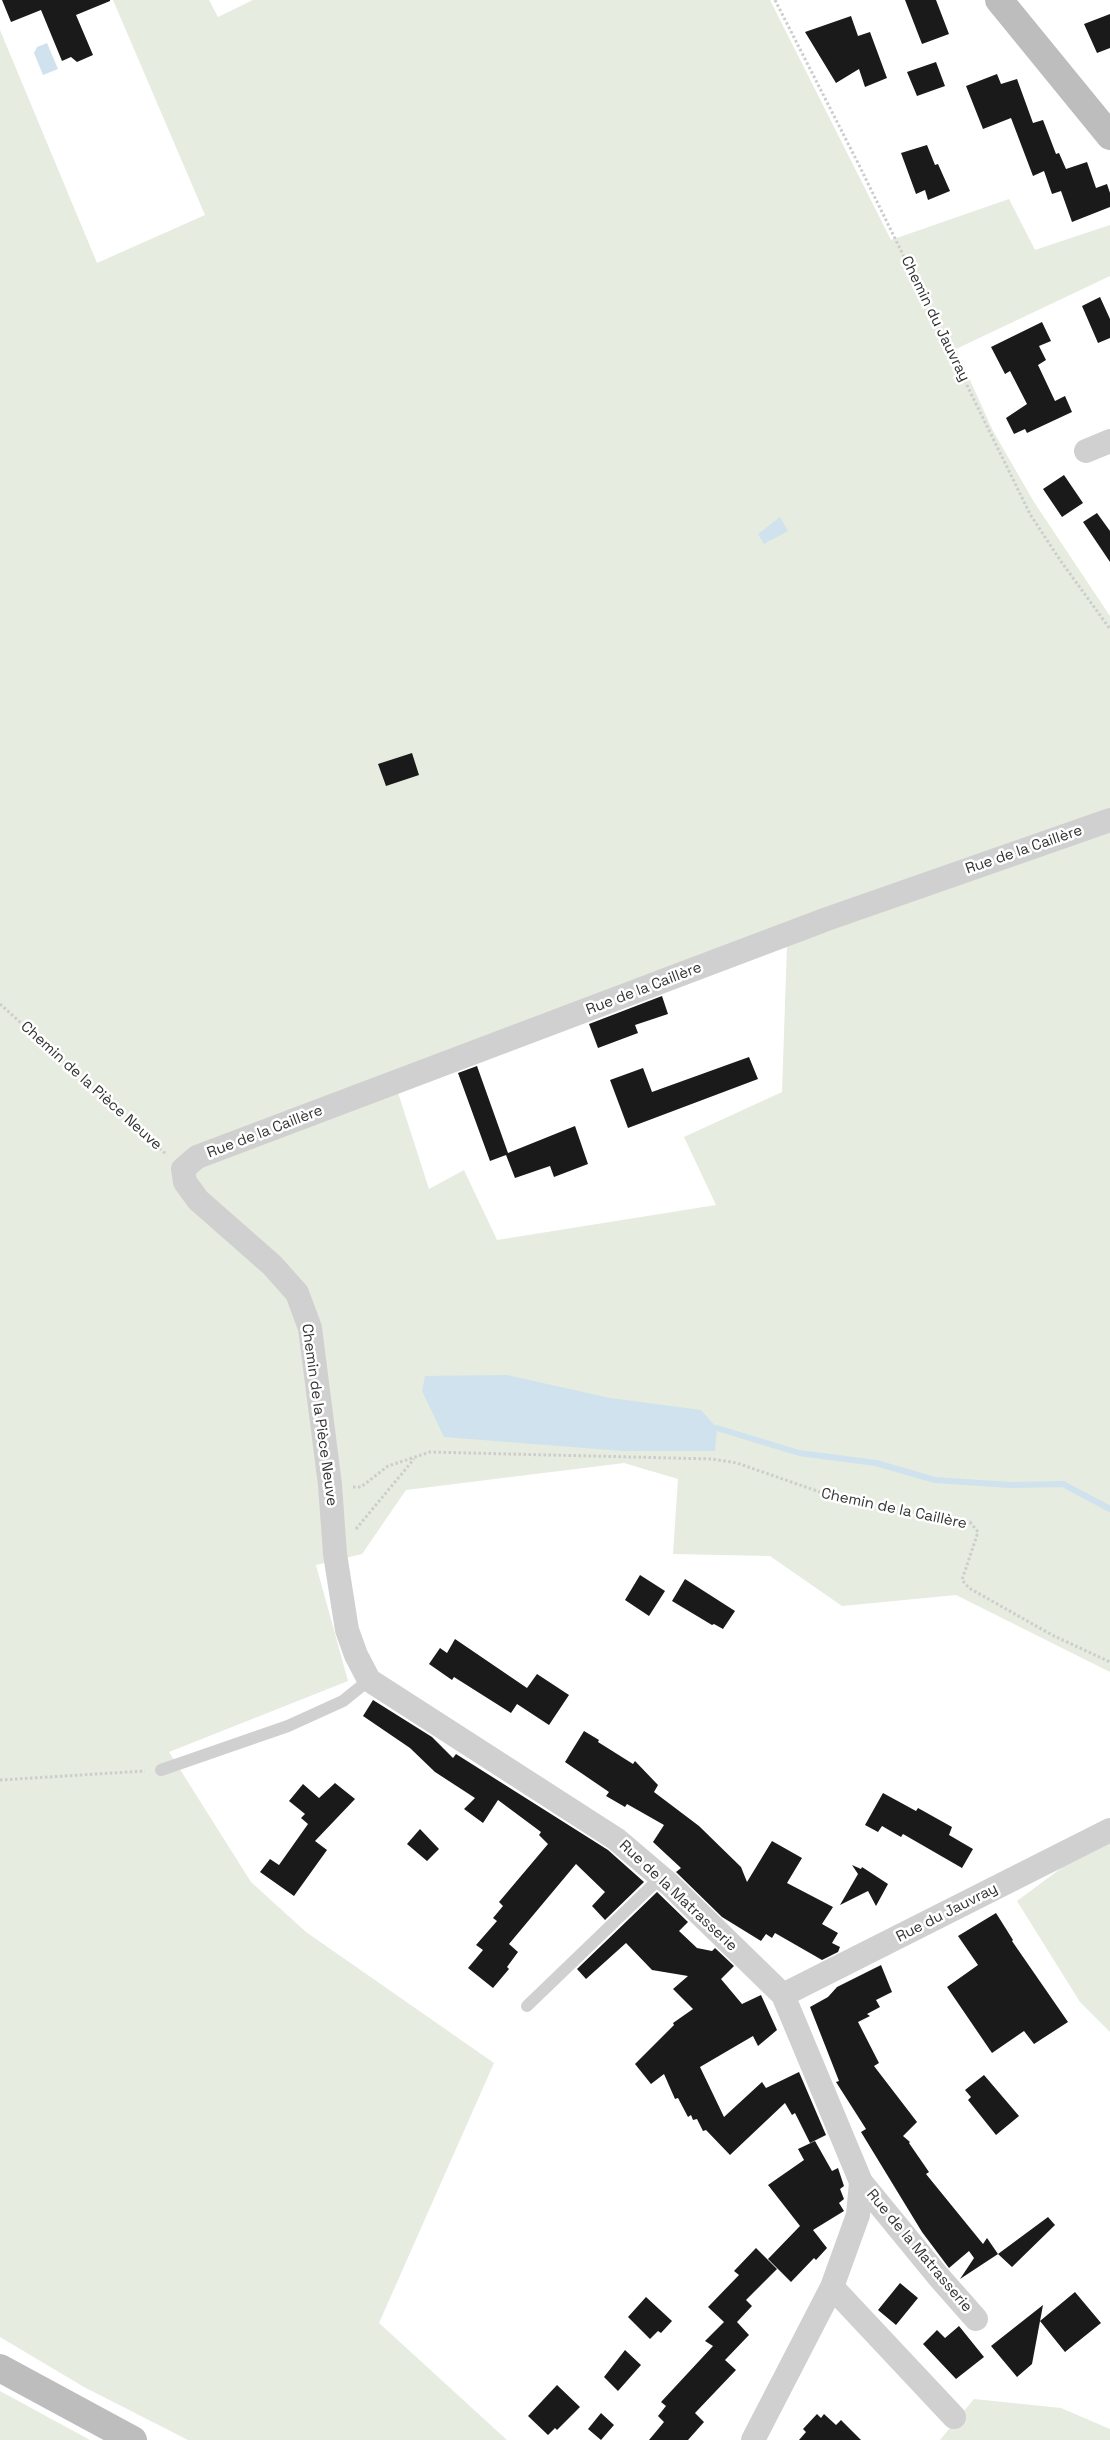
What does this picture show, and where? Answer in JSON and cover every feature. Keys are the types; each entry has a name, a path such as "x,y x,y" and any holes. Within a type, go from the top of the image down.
{"street":[{"path":"999,0 1110,136"},
{"path":"1086,451 1110,441"},
{"name":"Rue de la Caillère","path":"183,1169 197,1158 827,919 1110,820"},
{"name":"Chemin de la Pièce Neuve","path":"183,1169 184,1182 198,1200 272,1265 297,1292 310,1328 330,1485 335,1554 346,1620 356,1655 369,1680"},
{"name":"Rue de la Matrasserie","path":"369,1680 616,1838 661,1877 784,1995 861,2182 976,2319"},
{"name":"Rue du Jauvray","path":"784,1995 1110,1830"},
{"name":"Rue de la Matrasserie","path":"753,2440 832,2287 858,2215 861,2182"},
{"path":"832,2287 954,2417"},
{"path":"0,2368 133,2440"}],"lane":[{"path":"161,1770 295,1722 343,1701 369,1680"},
{"path":"527,2006 661,1877"}],"path":[{"name":"Chemin du Jauvray","path":"775,0 1030,514 1060,560 1110,629"},
{"name":"Chemin de la Pièce Neuve","path":"0,1004 183,1169"},
{"name":"Chemin de la Caillère","path":"361,1487 388,1466 414,1459 430,1452 712,1459 736,1463 840,1499 970,1522 978,1532 962,1580 969,1588 1052,1635 1110,1662"},
{"path":"354,1534 356,1527 414,1459"},
{"path":"0,1780 161,1770"}],"shaded area":[{"path":"113,0 209,0 218,17 253,0 770,0 891,240 1009,199 1035,250 1110,225 1110,276 956,349 993,431 1034,502 1110,616 1110,1672 956,1595 842,1606 770,1556 673,1554 678,1479 624,1463 406,1490 362,1554 316,1565 348,1681 169,1752 251,1882 306,1932 494,2063 379,2323 507,2440 188,2440 84,2387 0,2337 0,30 97,263 205,215","holes":["787,945 782,1092 684,1137 716,1205 497,1240 464,1170 429,1189 392,1074"]},
{"path":"1110,1832 1110,2032 1080,2002 1017,1901"},
{"path":"0,2391 90,2440 0,2440"},
{"path":"974,2399 1061,2408 1110,2429 1110,2440 940,2440"}],"water":[{"path":"47,43 58,69 43,75 34,53 37,47"},
{"path":"780,517 788,531 764,544 758,534"},
{"path":"507,1375 610,1398 701,1410 717,1428 715,1451 623,1451 444,1437 422,1391 425,1376"}],"building":[{"path":"2,0 110,1 76,15 93,55 77,62 71,57 62,61 41,10 11,22"},
{"path":"905,0 936,0 949,34 922,44"},
{"path":"1110,14 1110,48 1097,53 1084,24"},
{"path":"851,16 858,36 870,32 887,78 865,87 859,69 836,83 805,32"},
{"path":"936,62 945,86 917,96 907,72"},
{"path":"997,74 1001,84 1017,79 1033,123 1043,120 1056,154 1059,153 1066,169 1087,162 1096,188 1107,184 1110,193 1110,207 1072,222 1061,191 1052,194 1044,171 1033,176 1011,118 983,129 966,86"},
{"path":"927,145 935,165 938,164 950,191 928,200 925,190 916,194 901,153"},
{"path":"1100,297 1110,319 1110,338 1098,343 1082,306"},
{"path":"1042,322 1051,341 1039,346 1046,360 1038,365 1055,401 1065,396 1072,412 1027,433 1025,429 1014,434 1006,418 1027,404 1010,371 1005,374 991,347"},
{"path":"1064,475 1083,503 1062,517 1043,489"},
{"path":"1097,513 1110,531 1110,562 1083,522"},
{"path":"412,753 419,775 386,786 378,764"},
{"path":"662,996 668,1014 635,1025 638,1033 598,1048 589,1024"},
{"path":"749,1057 758,1079 628,1128 610,1080 643,1068 652,1092"},
{"path":"477,1066 508,1153 575,1126 588,1164 554,1177 550,1166 515,1178 506,1155 490,1161 458,1073"},
{"path":"640,1575 665,1591 649,1616 625,1600"},
{"path":"685,1579 735,1611 723,1629 714,1624 712,1625 672,1601"},
{"path":"455,1639 527,1688 537,1674 569,1695 549,1725 517,1704 511,1713 454,1677 452,1680 429,1664 440,1648 447,1653"},
{"path":"373,1700 432,1737 453,1758 456,1754 608,1850 644,1882 605,1920 592,1906 605,1892 576,1864 509,1944 518,1952 507,1967 509,1969 493,1988 468,1968 483,1950 476,1945 497,1921 493,1918 503,1906 499,1902 548,1844 539,1835 541,1832 498,1800 483,1823 464,1809 475,1798 435,1772 410,1748 363,1716"},
{"path":"584,1731 633,1764 635,1761 658,1785 654,1792 699,1826 741,1867 747,1882 772,1841 802,1858 787,1883 833,1907 822,1924 838,1933 832,1943 840,1947 838,1952 822,1960 775,1933 772,1938 766,1934 761,1941 722,1917 676,1872 681,1868 653,1842 664,1825 627,1804 625,1807 606,1796 609,1792 565,1762"},
{"path":"335,1783 355,1799 315,1841 327,1850 294,1896 260,1872 270,1859 279,1865 308,1824 301,1818 305,1814 289,1801 303,1784 319,1798"},
{"path":"883,1793 916,1811 918,1808 952,1827 949,1835 973,1849 962,1868 903,1834 901,1837 882,1826 878,1832 865,1825"},
{"path":"420,1829 439,1849 427,1861 407,1844"},
{"path":"852,1865 861,1869 862,1867 888,1884 876,1906 868,1891 840,1905 858,1874"},
{"path":"657,1892 688,1922 679,1931 697,1948 712,1951 715,1948 734,1966 721,1979 742,2004 761,1995 777,2030 758,2046 753,2036 700,2067 724,2117 762,2082 766,2088 799,2072 826,2135 810,2143 795,2113 792,2115 785,2103 730,2155 706,2130 703,2131 697,2119 693,2120 691,2115 688,2117 678,2098 675,2099 664,2074 651,2084 635,2064 674,2025 673,2023 693,2009 673,1989 688,1976 652,1970 626,1943 586,1979 577,1969"},
{"path":"996,1913 1012,1941 1068,2022 1034,2044 1024,2031 992,2053 947,1987 978,1965 958,1936"},
{"path":"881,1965 892,1992 876,2000 880,2007 867,2014 870,2016 858,2022 879,2063 874,2066 917,2122 903,2136 910,2142 929,2172 926,2174 983,2244 987,2238 998,2254 960,2279 974,2258 969,2251 949,2268 922,2232 861,2132 866,2129 836,2082 839,2081 810,2007 828,1997 837,1987"},
{"path":"984,2075 1019,2116 996,2135 968,2100 971,2097 965,2090"},
{"path":"815,2141 832,2171 838,2168 844,2186 840,2189 844,2199 839,2203 844,2211 813,2230 827,2248 816,2260 814,2258 791,2282 768,2259 800,2226 768,2185 804,2160 798,2149"},
{"path":"1048,2217 1055,2225 1012,2267 998,2254"},
{"path":"756,2248 777,2269 746,2300 752,2306 737,2322 749,2335 725,2360 736,2370 695,2413 704,2422 688,2440 649,2440 664,2422 658,2416 666,2406 661,2402 713,2346 705,2341 724,2322 708,2307 739,2275 734,2271"},
{"path":"900,2283 918,2298 896,2325 878,2310"},
{"path":"1075,2292 1101,2323 1065,2352 1040,2321"},
{"path":"646,2297 672,2321 661,2333 658,2331 650,2339 628,2317"},
{"path":"1043,2305 1032,2364 1017,2377 991,2346"},
{"path":"959,2326 984,2357 956,2379 923,2344 937,2330 945,2338"},
{"path":"625,2350 641,2365 618,2391 604,2377"},
{"path":"557,2385 580,2407 557,2430 555,2428 548,2435 528,2416"},
{"path":"601,2413 614,2425 601,2440 588,2429"},
{"path":"817,2414 821,2418 824,2414 836,2425 841,2420 861,2440 799,2440 806,2432 803,2429"}],"waterway":[{"path":"717,1428 799,1453 876,1463 935,1480 1010,1485 1063,1484 1110,1509"}]}
